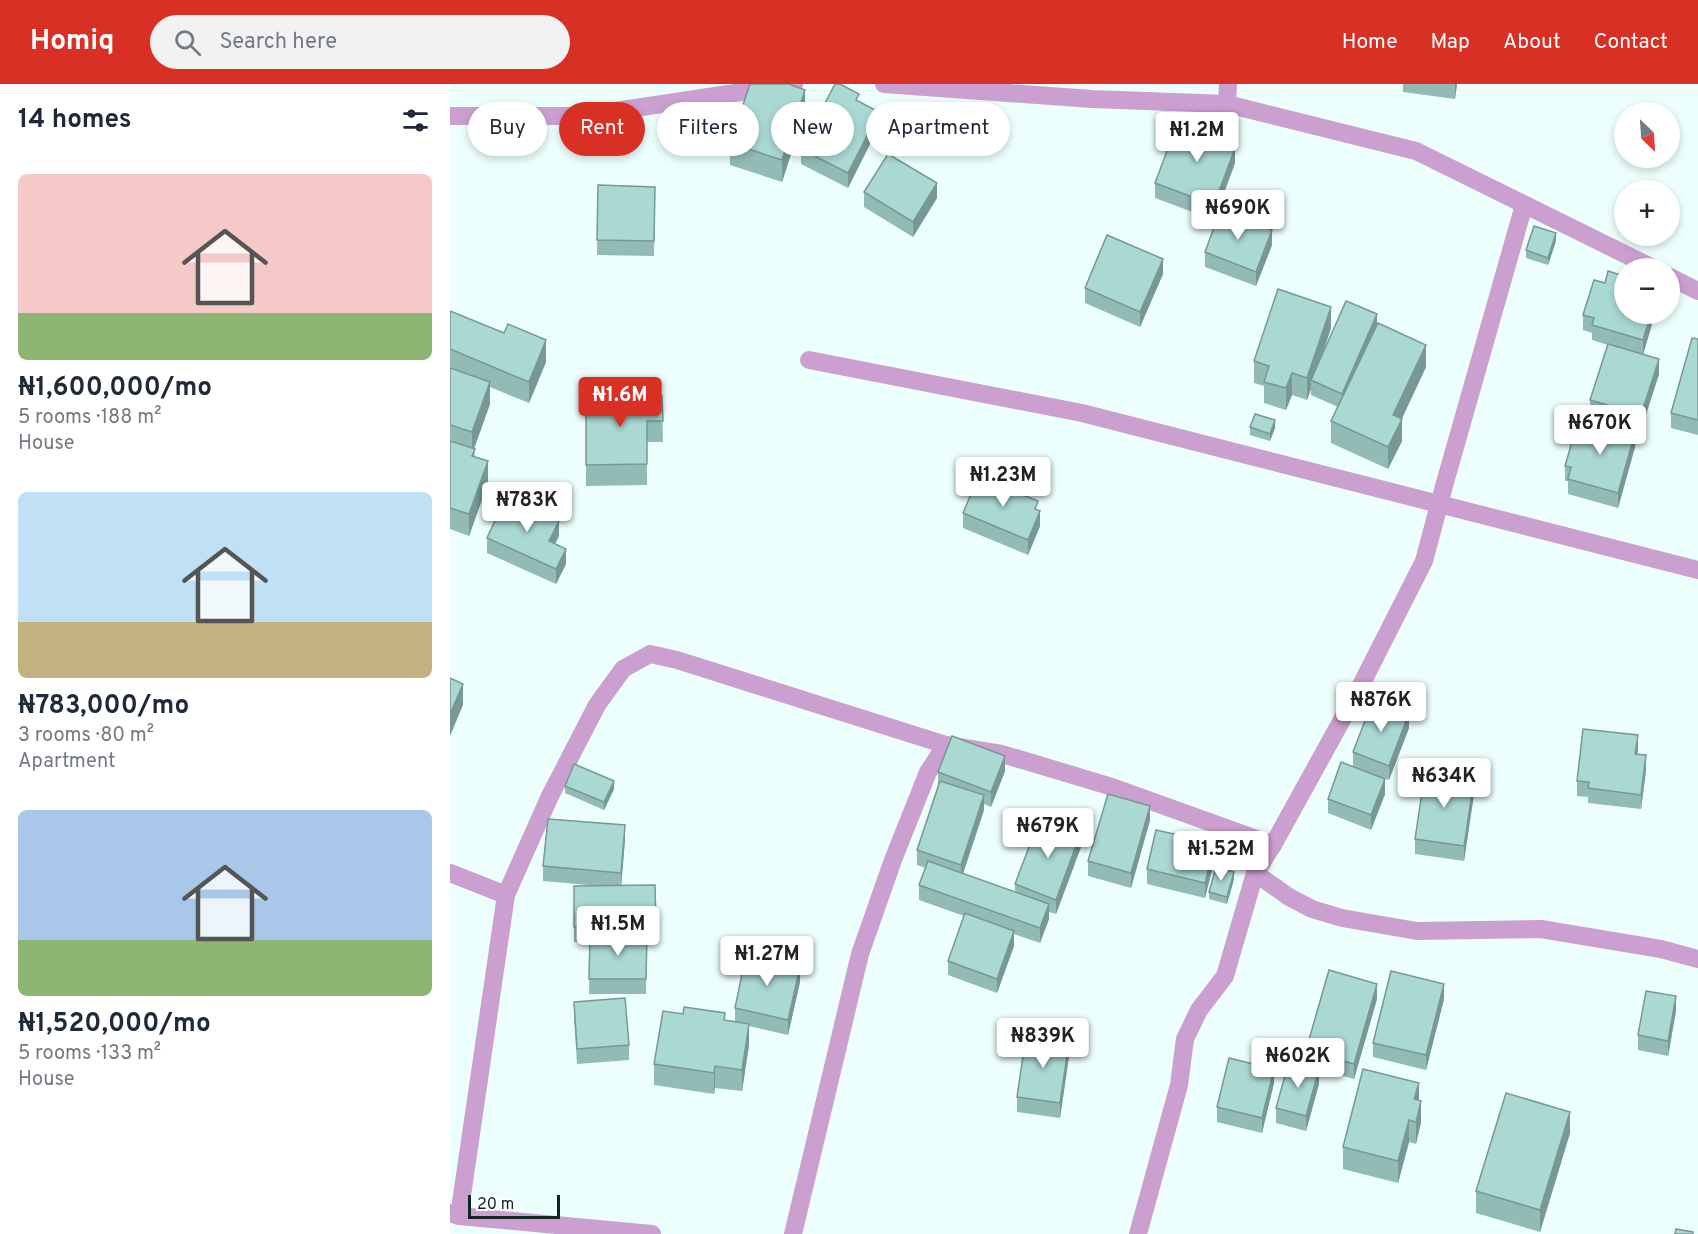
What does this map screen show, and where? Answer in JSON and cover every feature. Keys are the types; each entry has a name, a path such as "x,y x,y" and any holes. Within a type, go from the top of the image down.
{"street":[{"path":"450,117 582,116 794,84"},
{"path":"884,84 1092,99 1227,104 1416,151 1633,258"},
{"path":"1227,104 1228,84"},
{"path":"1138,1234 1179,1085 1185,1039 1199,1010 1225,976 1254,873 1273,845 1359,689 1424,561 1524,205"},
{"path":"1680,282 1698,291"},
{"path":"809,360 1082,413 1698,570"},
{"path":"652,1234 454,1214 506,895 550,796 597,705 622,669 650,654 677,660 946,745 1002,754 1109,786 1273,845"},
{"path":"793,1234 860,954 893,860 928,772 946,745"},
{"path":"450,873 506,895"},
{"path":"1254,873 1289,897 1312,909 1342,918 1417,931 1541,929 1661,949 1698,959"}],"building":[{"path":"750,84 791,84 805,90 801,102 771,102 771,156 783,156 782,160 759,152 759,102 744,102"},
{"path":"835,84 840,84 859,94 856,100 866,105 866,138 848,173 815,156 854,156 854,102 826,102"},
{"path":"1197,123 1230,135 1226,146 1235,148 1214,205 1155,183 1176,127 1193,133"},
{"path":"887,156 891,156 937,183 913,222 864,192"},
{"path":"598,185 655,187 654,241 597,240"},
{"path":"1220,211 1272,230 1256,272 1205,252"},
{"path":"1534,226 1556,233 1548,258 1526,250"},
{"path":"1107,235 1163,259 1140,312 1085,288"},
{"path":"1608,271 1614,273 1614,324 1648,324 1643,340 1592,325 1594,318 1583,315 1594,280 1605,283"},
{"path":"1278,289 1331,307 1307,378 1292,373 1286,388 1264,382 1269,366 1254,361"},
{"path":"1346,301 1377,314 1342,394 1311,380"},
{"path":"450,311 504,333 508,324 546,340 529,382 450,349"},
{"path":"1378,323 1426,345 1393,415 1402,419 1388,447 1331,421"},
{"path":"1692,338 1698,339 1698,420 1671,413"},
{"path":"1608,344 1659,359 1641,415 1590,400"},
{"path":"450,368 490,382 472,432 450,425"},
{"path":"586,396 662,396 663,421 647,421 647,464 586,465"},
{"path":"1255,414 1275,420 1270,434 1250,427"},
{"path":"1584,419 1635,433 1618,493 1568,479 1571,467 1565,466 1575,431 1581,432"},
{"path":"450,441 475,449 472,456 488,461 469,514 450,508"},
{"path":"978,477 1038,501 1035,509 1040,511 1028,540 963,513"},
{"path":"506,497 559,521 549,541 566,549 556,569 487,538"},
{"path":"450,678 463,684 450,714"},
{"path":"1373,700 1409,713 1389,766 1353,752"},
{"path":"1583,729 1638,735 1635,754 1646,755 1641,795 1588,788 1589,782 1577,781"},
{"path":"952,736 1005,756 991,792 938,772"},
{"path":"1341,762 1385,779 1371,815 1328,799"},
{"path":"574,764 614,781 604,802 565,786"},
{"path":"1425,772 1474,779 1464,846 1415,839"},
{"path":"940,781 984,795 961,865 917,850"},
{"path":"1108,794 1150,806 1131,873 1088,861"},
{"path":"1040,818 1081,832 1056,900 1015,884"},
{"path":"548,819 625,825 621,873 543,866"},
{"path":"1156,830 1215,843 1205,883 1147,869"},
{"path":"928,861 1049,904 1040,928 919,885"},
{"path":"1216,867 1234,872 1227,897 1209,892"},
{"path":"655,885 656,926 574,927 574,886"},
{"path":"965,913 1014,931 997,979 948,961"},
{"path":"590,936 647,936 646,979 589,979"},
{"path":"746,955 800,967 788,1020 735,1008"},
{"path":"1329,970 1377,984 1354,1064 1306,1050"},
{"path":"1391,971 1444,984 1426,1055 1373,1043"},
{"path":"1646,991 1676,996 1668,1041 1638,1035"},
{"path":"625,998 629,1045 577,1049 574,1002"},
{"path":"684,1007 725,1013 724,1020 749,1024 742,1070 715,1066 714,1073 654,1064 663,1011 683,1014"},
{"path":"1026,1035 1069,1042 1060,1103 1017,1097"},
{"path":"1229,1058 1274,1069 1262,1118 1217,1107"},
{"path":"1289,1061 1319,1069 1306,1116 1276,1108"},
{"path":"1363,1069 1419,1083 1414,1099 1421,1101 1416,1122 1409,1120 1398,1161 1343,1147"},
{"path":"1506,1093 1570,1112 1540,1210 1476,1191"},
{"path":"1676,1229 1693,1232 1693,1234 1675,1234"}]}
